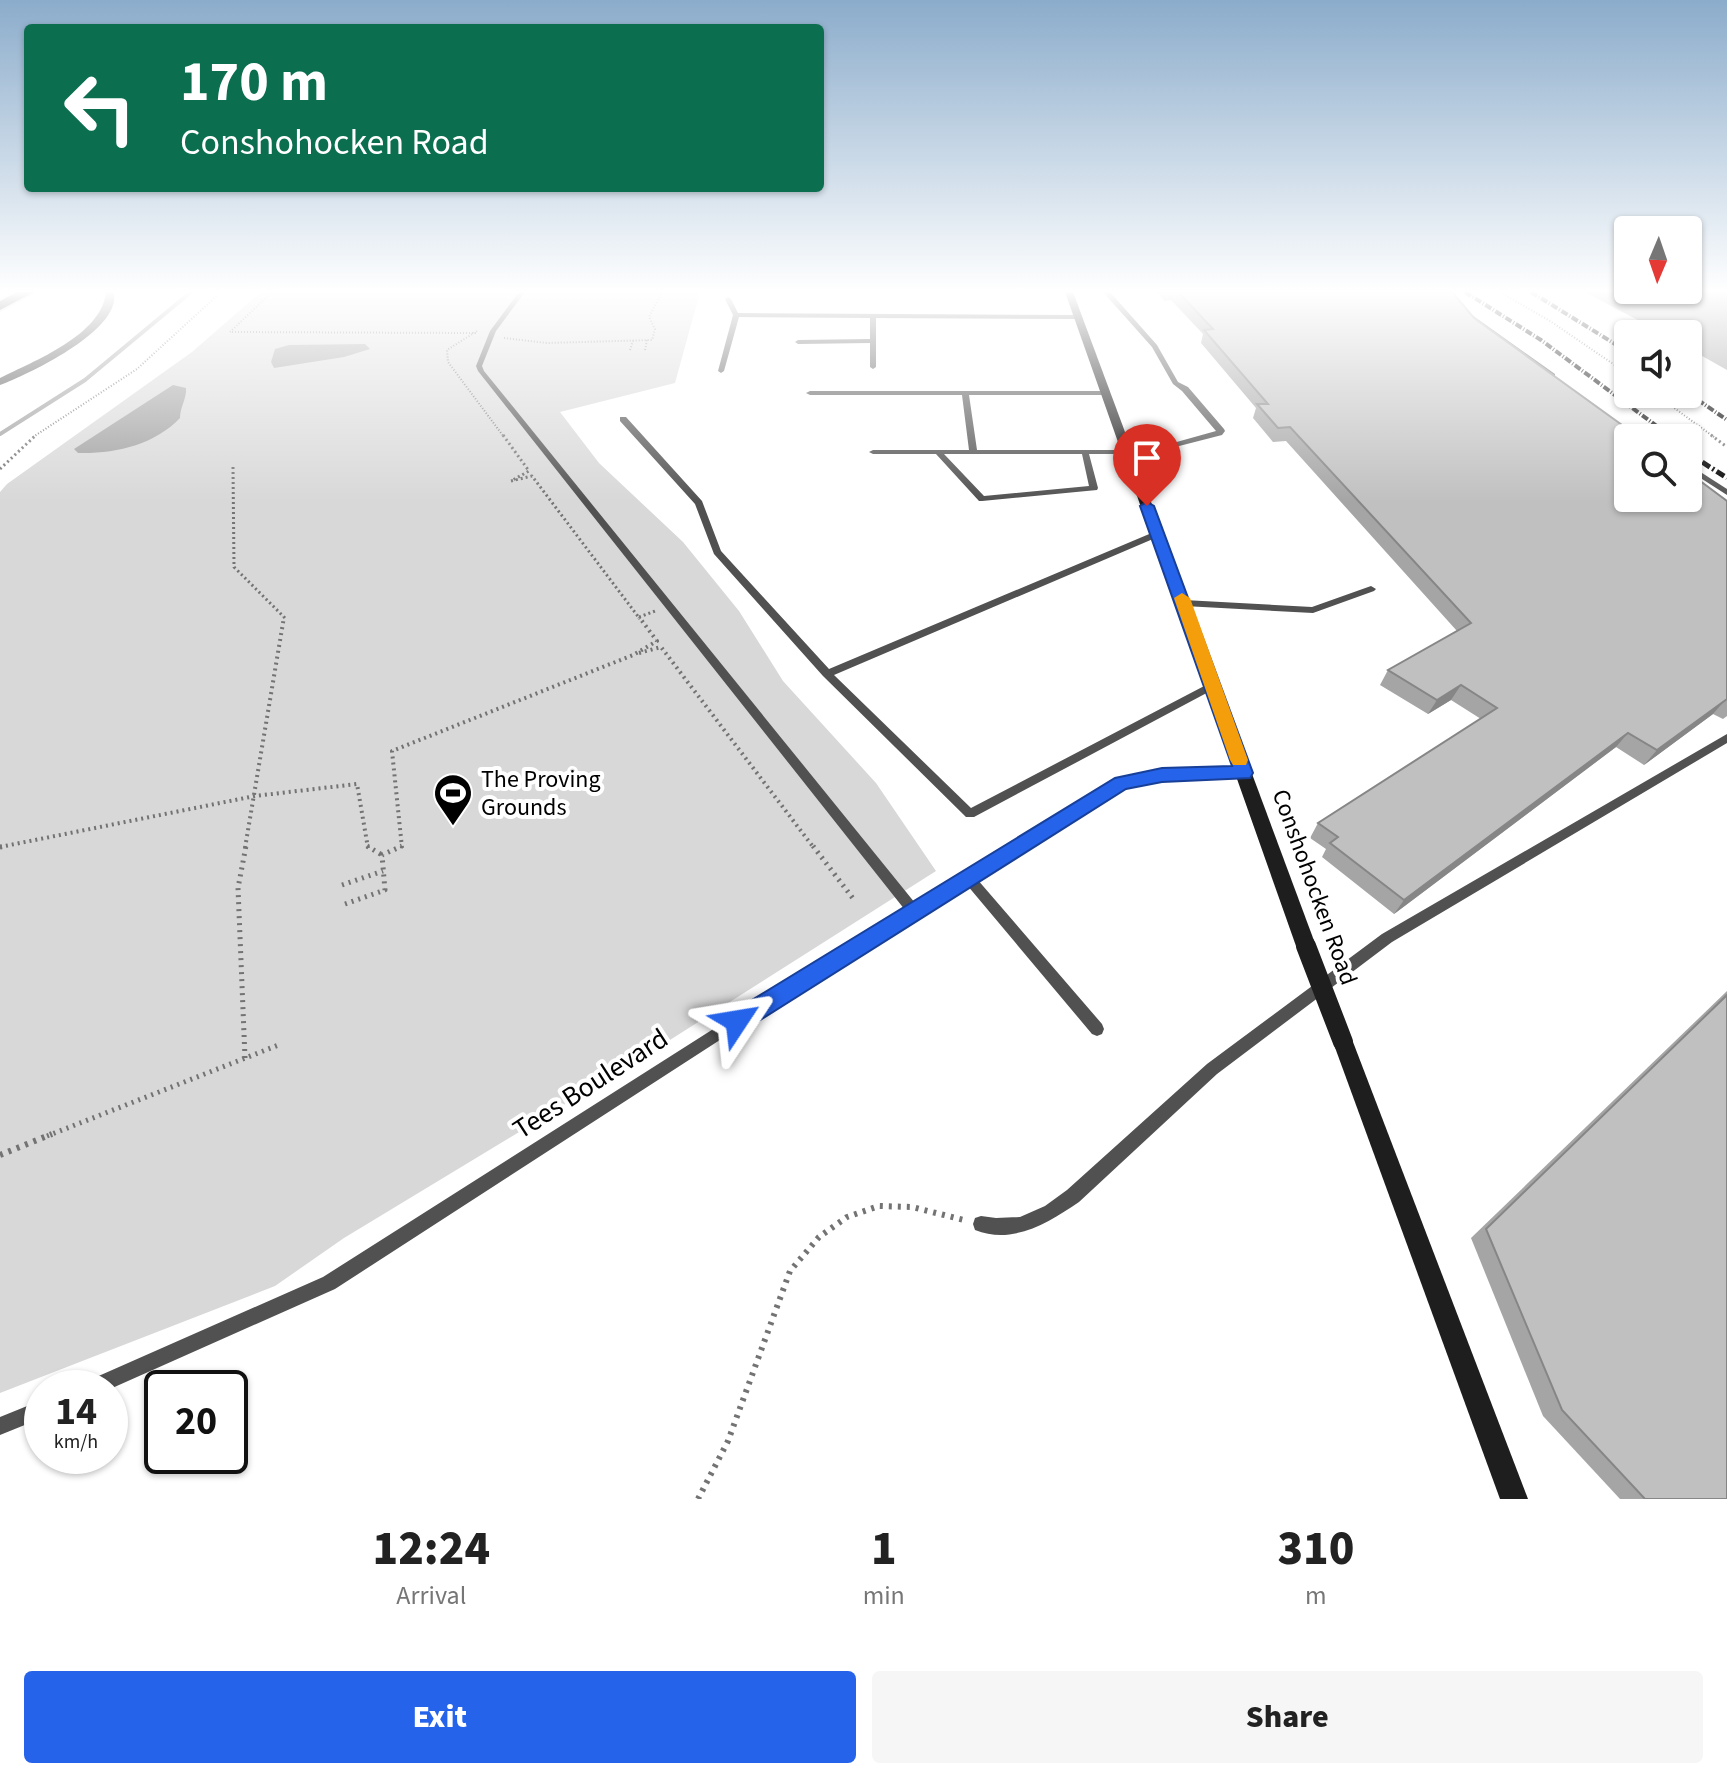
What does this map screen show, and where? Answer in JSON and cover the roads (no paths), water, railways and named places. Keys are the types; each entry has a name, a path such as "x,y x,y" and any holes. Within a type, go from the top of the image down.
{"main road":[{"name":"Conshohocken Road","path":"1095,362 1306,946 1514,1499"}],"street":[{"path":"0,382 36,362"}],"lane":[{"path":"481,362 481,371 913,910"},
{"path":"721,371 723,362"},
{"path":"873,362 873,367"},
{"path":"873,452 1127,452 1155,450 1196,437 1217,435 1221,431 1185,389 1175,383 1172,370 1165,362"},
{"path":"1534,362 1557,379"},
{"path":"810,393 1106,393"},
{"path":"965,393 973,452"},
{"path":"623,419 699,503 717,552 827,674 970,814 1212,686"},
{"path":"938,452 982,499 1094,488 1085,452"},
{"path":"1702,476 1727,493"},
{"path":"827,674 1157,534"},
{"path":"1184,603 1313,610 1371,589"},
{"path":"981,1224 1004,1228 1026,1226 1049,1213 1073,1196 1212,1069 1387,938 1727,738"},
{"name":"Tees Boulevard","path":"128,1372 329,1283 913,910 1121,783 1162,775 1244,773"},
{"path":"967,876 1097,1029"},
{"path":"0,1426 24,1416"}],"waterway":[{"path":"0,434 85,380 107,362"}],"railway":[{"path":"1571,362 1654,424"},
{"path":"1702,403 1727,420"},
{"path":"1702,462 1727,478"}],"place":[{"name":"The Proving Grounds","path":"453,827"}]}
